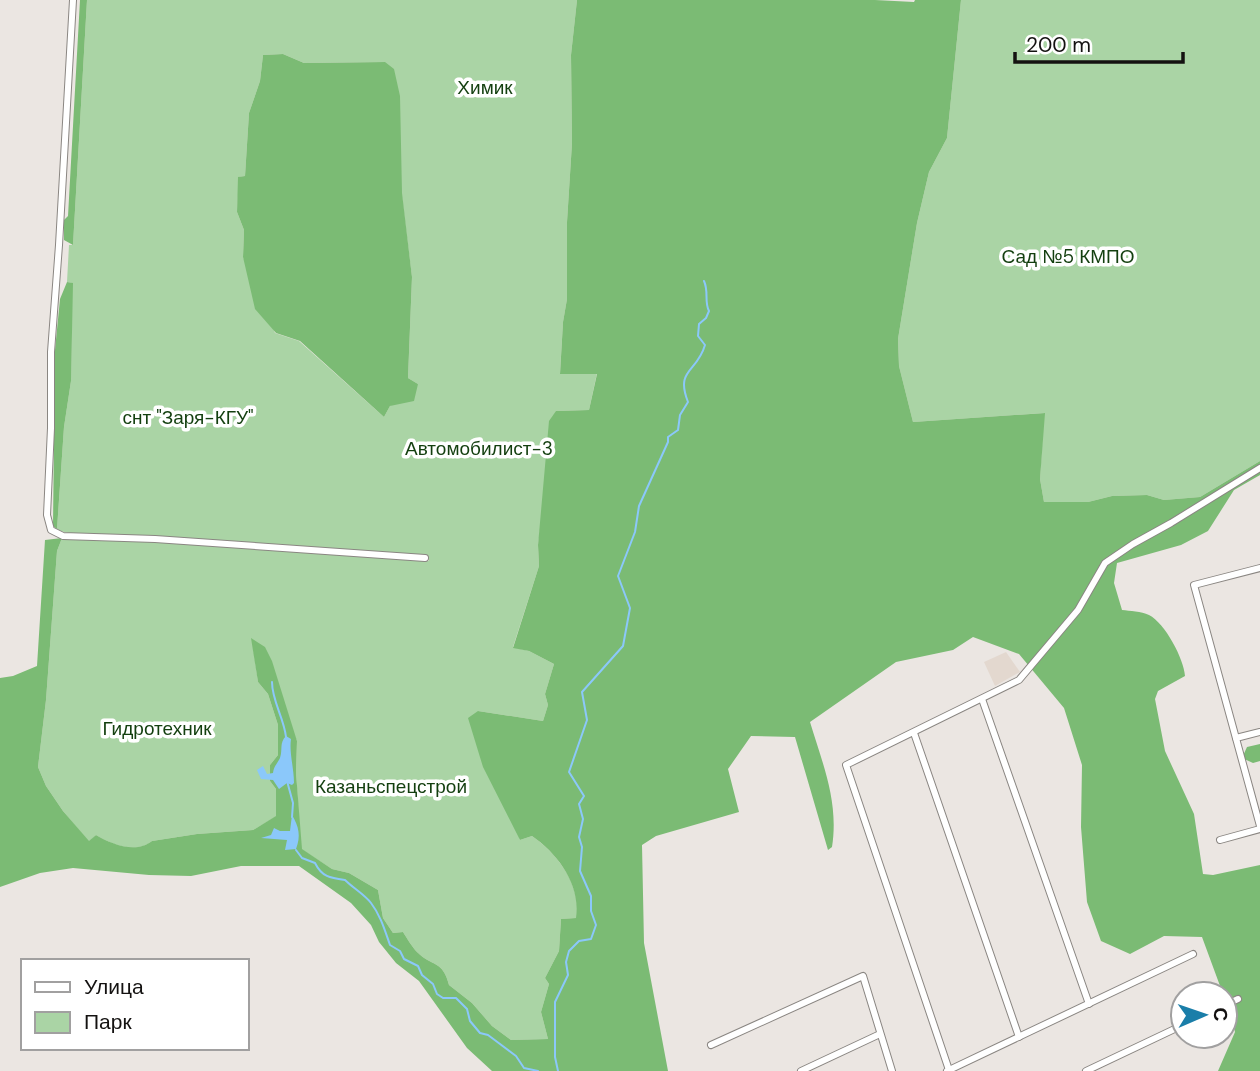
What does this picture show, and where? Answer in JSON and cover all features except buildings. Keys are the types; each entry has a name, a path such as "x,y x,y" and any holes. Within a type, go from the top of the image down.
{"street":[{"path":"73,0 51,352 47,514 51,530 63,536 155,539 425,558"},
{"path":"1193,954 948,1070 846,765 1019,680 1078,610 1105,563 1260,468"},
{"path":"1220,840 1260,827 1194,585 1260,568"},
{"path":"982,698 1089,1003"},
{"path":"1236,738 1260,732"},
{"path":"915,733 1019,1037"},
{"path":"711,1045 863,976 892,1071"},
{"path":"1086,1071 1169,1032"},
{"path":"801,1071 880,1034"}],"shaded area":[{"path":"1006,652 1020,672 995,686 984,662"}],"green space":[{"path":"80,0 87,0 73,245 64,240 64,220 68,216"},
{"path":"87,0 577,0 571,55 572,143 567,222 567,299 560,373 597,373 589,410 556,411 538,545 539,566 513,647 529,651 554,664 545,694 548,705 543,721 478,711 520,840 532,836 542,843 566,871 575,894 577,918 561,919 559,951 545,978 549,984 541,1012 548,1039 511,1040 492,1026 472,1003 449,985 444,971 417,952 403,932 393,933 383,918 378,890 349,873 332,869 301,849 296,773 297,741 252,639 258,682 268,694 278,725 278,755 270,765 270,781 276,789 277,816 253,830 197,834 152,841 139,847 124,847 96,835 89,842 46,786 38,767 57,551 62,538 429,561 427,556 192,539 90,536 57,529 64,427 71,381 72,283 67,282 69,245 73,245","holes":["283,54 304,63 385,62 412,277 408,378 418,384 390,406 384,417 299,341 275,333 243,257 244,230 237,212 239,177 245,176 249,113 260,81 263,55"]},
{"path":"577,0 961,0 947,138 929,172 917,223 898,339 899,366 913,422 1045,413 1040,479 1044,502 1088,502 1112,496 1147,495 1164,500 1200,497 1260,461 1260,475 1234,490 1208,531 1181,545 1117,563 1114,583 1122,610 1143,613 1155,619 1173,642 1184,669 1185,676 1158,691 1155,699 1165,751 1194,814 1203,874 1213,875 1260,865 1260,1071 1218,1071 1227,1050 1239,1050 1239,980 1218,980 1202,937 1164,936 1130,954 1101,941 1087,902 1081,827 1082,765 1064,708 1019,654 973,637 953,650 896,662 810,722 832,799 834,830 832,847 828,850 795,737 751,736 728,769 739,812 656,836 642,845 644,943 668,1071 492,1071 467,1048 419,981 396,963 379,942 371,925 351,903 299,866 241,866 191,876 73,868 40,873 0,887 0,678 13,676 37,666 45,540 62,538 57,551 38,767 46,786 63,811 89,841 96,835 116,844 139,847 152,841 197,834 253,830 276,816 276,789 270,781 270,765 278,755 278,725 268,694 258,682 251,638 265,647 272,661 297,741 296,773 302,849 332,869 349,873 378,890 383,918 393,933 403,932 417,952 444,971 449,985 472,1003 492,1026 511,1040 548,1039 541,1012 549,984 545,978 559,951 561,919 576,918 575,894 566,871 542,843 532,836 520,840 483,767 468,718 478,711 543,721 548,705 545,694 554,664 529,651 513,648 539,566 538,545 549,421 556,411 589,410 597,374 560,374 567,299 567,222 572,143 571,55"},
{"name":"Сад №5 КМПО","path":"961,0 1260,0 1260,461 1200,497 1164,500 1147,495 1112,496 1088,502 1044,502 1040,479 1044,413 913,422 899,366 898,339 917,223 929,172 947,138"},
{"path":"283,54 304,63 385,62 394,69 400,96 402,193 412,277 408,378 418,384 414,401 390,406 384,417 300,341 276,333 255,309 243,257 244,230 237,212 238,177 245,176 249,113 260,81 263,55"},
{"path":"67,282 73,283 71,381 64,427 57,529 53,526 55,350 60,299"},
{"path":"1260,744 1260,761 1253,763 1242,758 1247,747"}],"water":[{"path":"286,736 291,739 294,783 287,783 279,789 273,780 261,779 257,770 263,766 267,774 273,773"},
{"path":"292,815 298,832 296,849 285,850 287,840 261,838 271,835 274,828 290,831"}],"waterway":[{"path":"558,1071 555,1057 555,1002 568,975 566,962 569,951 579,941 591,939 596,925 591,911 591,896 580,871 582,847 579,837 583,819 579,804 584,796 569,772 587,720 582,692 623,646 630,608 618,576 635,532 639,506 668,437 678,430 680,415 688,402 684,383 686,377 705,345 698,336 699,324 709,311 704,281"},
{"path":"272,682 286,737"},
{"path":"287,781 293,803 292,817"},
{"path":"296,850 302,858 315,863 324,874 345,880 365,897 377,913 390,945 400,951 404,959 418,966 422,975 433,984 437,994 443,998 456,998 467,1009 470,1021 480,1033 488,1035 516,1056 524,1068 538,1071"}],"park label":[{"name":"Химик","path":"485,87"},
{"name":"снт \"Заря-КГУ\"","path":"188,417"},
{"name":"Автомобилист-3","path":"479,448"},
{"name":"Гидротехник","path":"157,728"},
{"name":"Казаньспецстрой","path":"391,786"}]}
